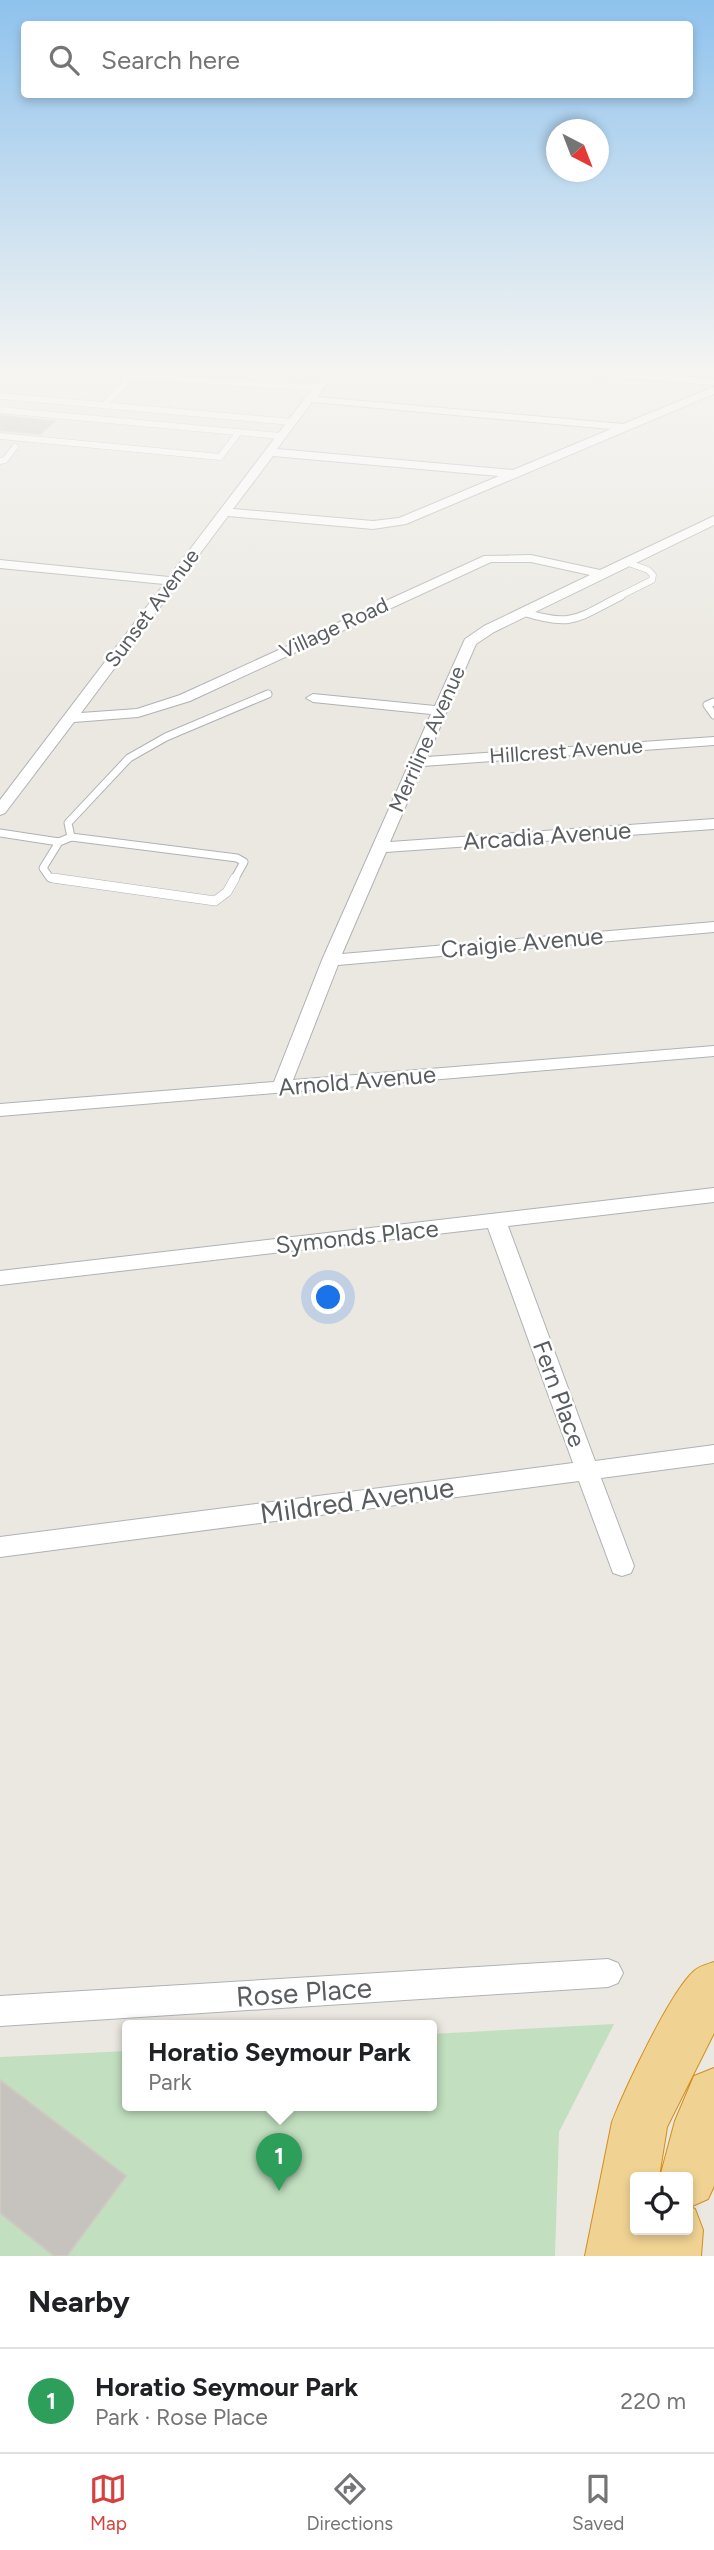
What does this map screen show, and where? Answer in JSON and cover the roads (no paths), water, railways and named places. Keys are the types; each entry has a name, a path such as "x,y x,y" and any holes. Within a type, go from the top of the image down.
{"highway":[{"path":"615,2256 640,2122 694,2015 714,1988"},
{"path":"690,2172 703,2121 714,2096"},
{"path":"671,2256 673,2235"}],"street":[{"name":"Sunset Avenue","path":"0,810 249,477"},
{"path":"223,512 390,524 422,514 509,477"},
{"name":"Merriline Avenue","path":"281,1087 331,960 470,642 523,612 714,520"},
{"name":"Village Road","path":"69,718 138,713 185,698 488,559 533,559 600,574"},
{"path":"0,564 171,581"},
{"path":"313,698 439,711"},
{"name":"Hillcrest Avenue","path":"417,762 714,741"},
{"path":"0,782 20,785"},
{"name":"Arcadia Avenue","path":"379,848 714,824"},
{"name":"Craigie Avenue","path":"331,960 714,927"},
{"name":"Arnold Avenue","path":"0,1110 714,1051"},
{"name":"Symonds Place","path":"0,1278 714,1195"},
{"name":"Fern Place","path":"496,1222 622,1566"},
{"name":"Mildred Avenue","path":"0,1547 714,1454"},
{"name":"Rose Place","path":"0,2011 608,1973"}],"lane":[{"path":"523,612 549,620 571,621 652,580 653,575 648,570 626,562"},
{"path":"71,837 68,823 129,758 166,737 268,694"},
{"path":"714,702 707,705 714,715"},
{"path":"0,833 59,842 71,837 237,858 244,862 227,892 215,901 50,878 43,868 59,842"}],"place":[{"name":"Horatio Seymour Park","path":"279,2191"}]}
